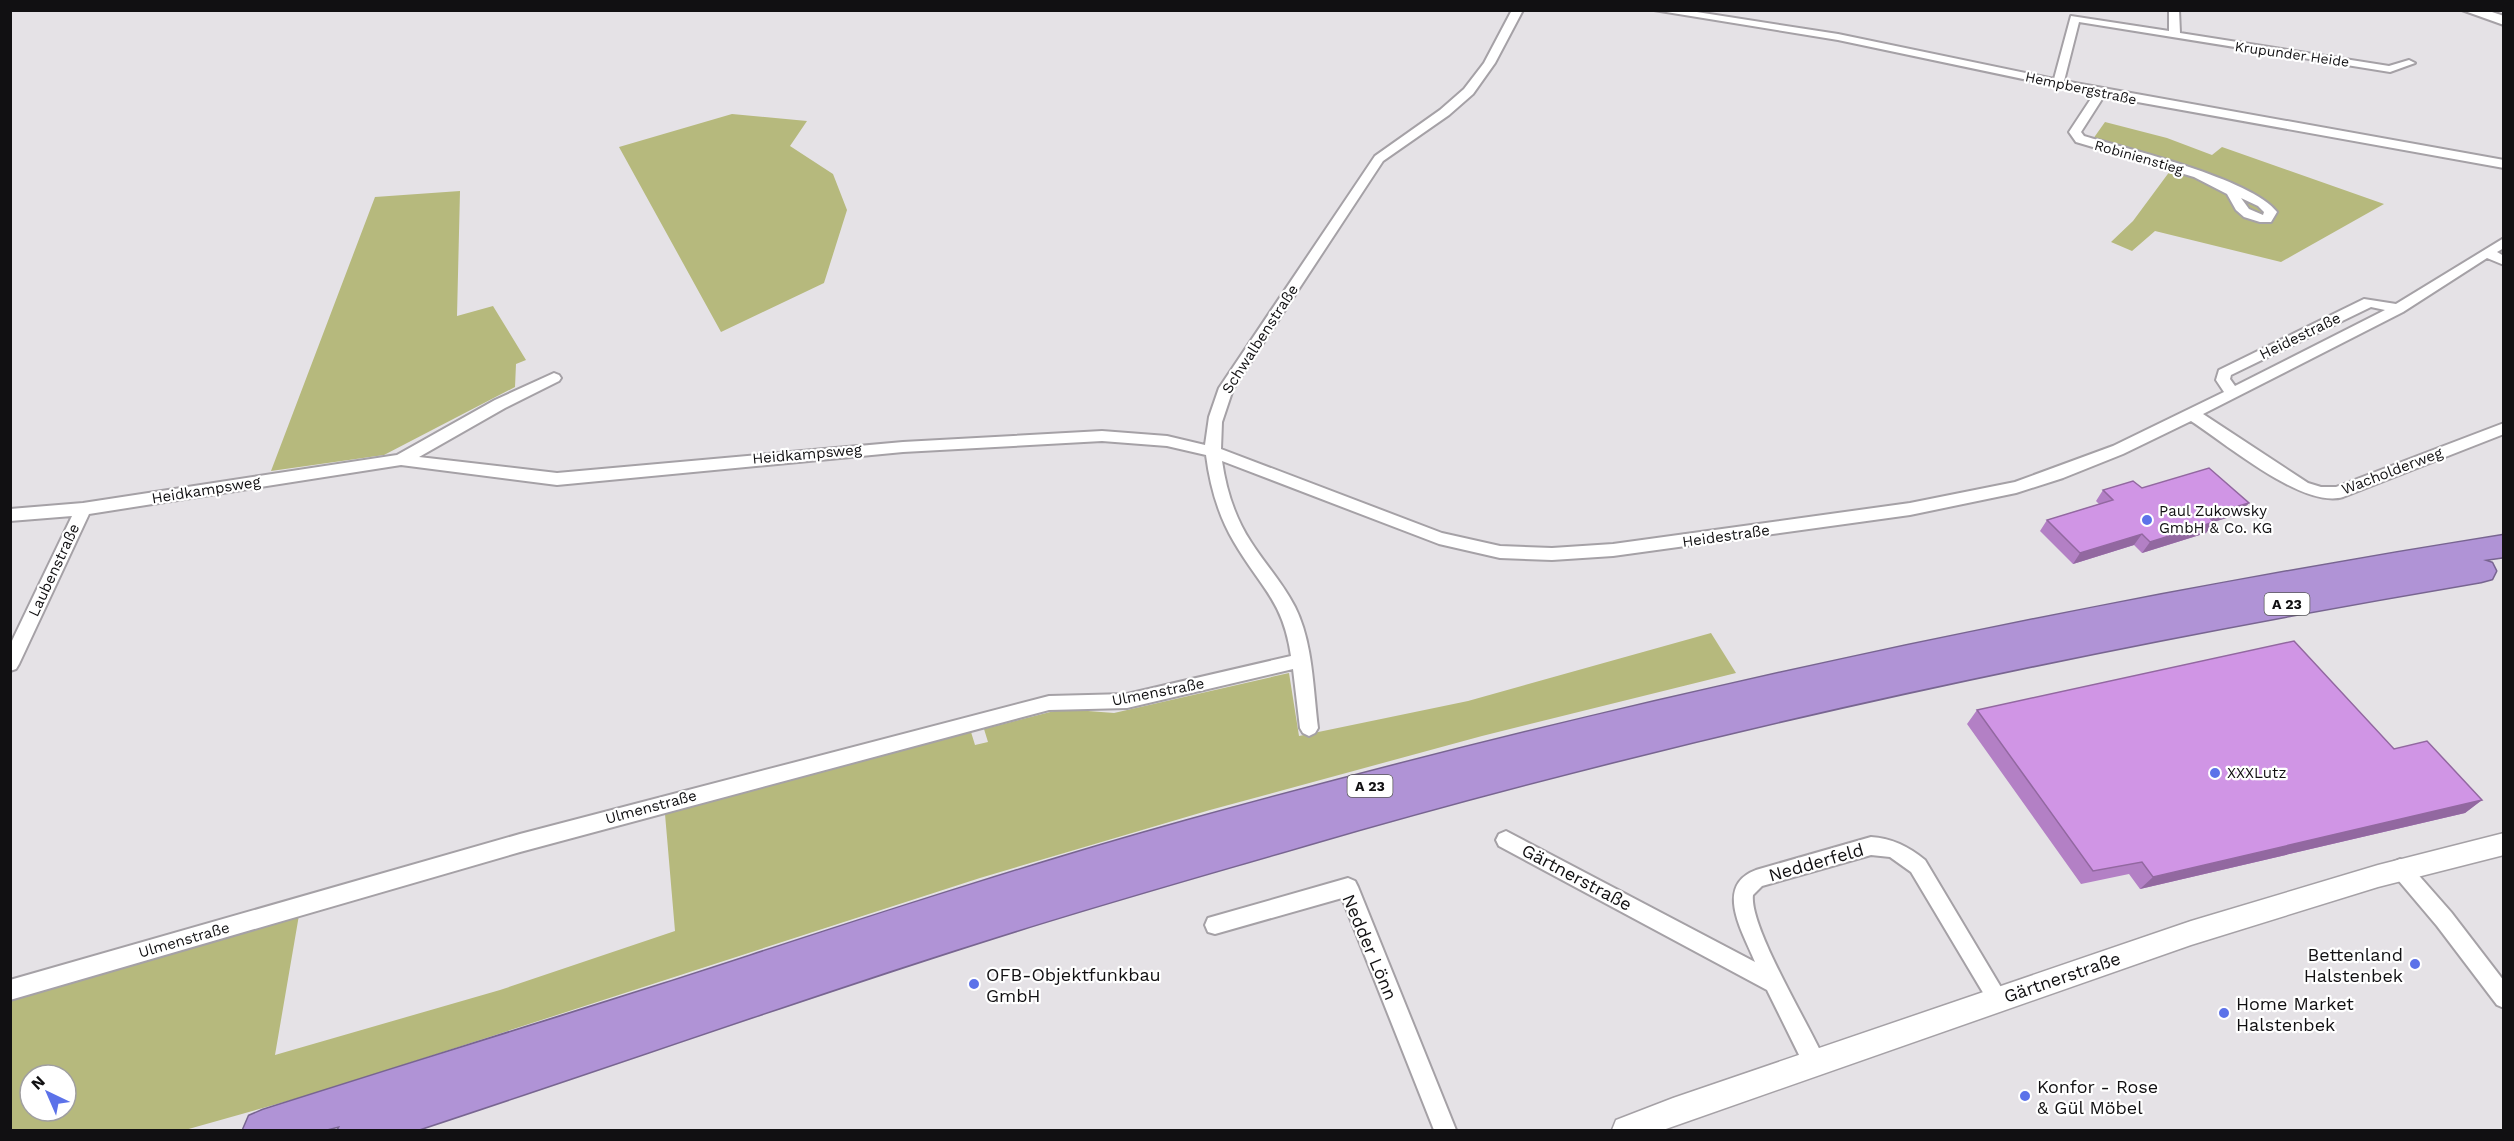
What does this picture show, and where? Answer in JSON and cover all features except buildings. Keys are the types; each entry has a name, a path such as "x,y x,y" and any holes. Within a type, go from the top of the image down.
{"highway":[{"name":"A 23","path":"263,1131 1017,886 1272,812 1484,756 1699,703 2060,624 2237,591 2504,546"},
{"name":"A 23","path":"358,1131 1028,910 1312,828 1517,773 1821,699 2072,645 2265,607 2504,567"}],"main road":[{"path":"2469,10 2504,21"}],"street":[{"name":"Schwalbenstraße","path":"1309,728 1294,628 1287,609 1241,540 1226,510 1214,452 1213,429 1226,388 1379,159 1398,142 1436,121 1480,79 1518,10"},
{"name":"Hempbergstraße","path":"1659,10 1838,37 2101,93 2504,164"},
{"path":"2174,10 2175,35"},
{"name":"Krupunder Heide","path":"2058,84 2074,18 2390,69 2409,63"},
{"name":"Robinienstieg","path":"2101,93 2075,132 2080,139 2198,174 2217,182"},
{"name":"Heidestraße","path":"1214,452 1439,538 1500,552 1552,554 1724,537 1911,509 1996,492 2067,470 2192,414 2398,309 2504,242"},
{"path":"2487,253 2504,261"},
{"name":"Heidestraße","path":"2233,393 2223,380 2224,373 2369,302 2398,309"},
{"name":"Heidkampsweg","path":"400,460 500,404 554,378"},
{"name":"Wacholderweg","path":"2192,414 2302,487 2320,493 2337,493 2504,428"},
{"name":"Heidkampsweg","path":"10,514 83,509 400,460 557,478 595,477 736,460 1061,436 1134,437 1167,441 1214,452"},
{"name":"Laubenstraße","path":"10,664 83,509"},
{"name":"Ulmenstraße","path":"10,990 531,840 1027,709 1075,701 1127,701 1299,661"},
{"name":"Gärtnerstraße","path":"1506,840 1774,983"},
{"name":"Gärtnerstraße","path":"1626,1131 1814,1061 2164,941 2400,868 2504,844"},
{"name":"Nedderfeld","path":"1814,1061 1774,983 1743,908 1742,896 1747,886 1756,879 1871,846 1886,846 1904,854 1918,866 1998,999"},
{"path":"2400,868 2444,919 2504,998"},
{"name":"Nedder Lönn","path":"1215,925 1348,887 1445,1131"}],"green space":[{"path":"732,114 807,121 790,146 833,174 847,210 824,283 721,332 619,147"},
{"path":"2105,122 2167,138 2212,155 2222,147 2384,204 2281,262 2155,231 2132,251 2111,242 2133,221 2170,171 2088,146"},
{"path":"460,191 457,316 493,306 526,360 516,364 515,387 384,455 271,471 375,197"},
{"path":"1711,633 1736,673 1482,736 1210,810 980,878 316,1093 185,1130 11,1130 11,997 299,915 275,1055 500,990 675,931 665,814 971,732 975,745 988,742 984,729 1062,709 1114,713 1289,673 1299,736 1468,701"}],"place":[{"name":"Paul Zukowsky GmbH & Co. KG","path":"2147,520"},
{"name":"XXXLutz","path":"2215,773"},
{"name":"Bettenland Halstenbek","path":"2415,964"},
{"name":"OFB-Objektfunkbau GmbH","path":"974,984"},
{"name":"Home Market Halstenbek","path":"2224,1013"},
{"name":"Konfor - Rose & Gül Möbel","path":"2025,1096"}]}
